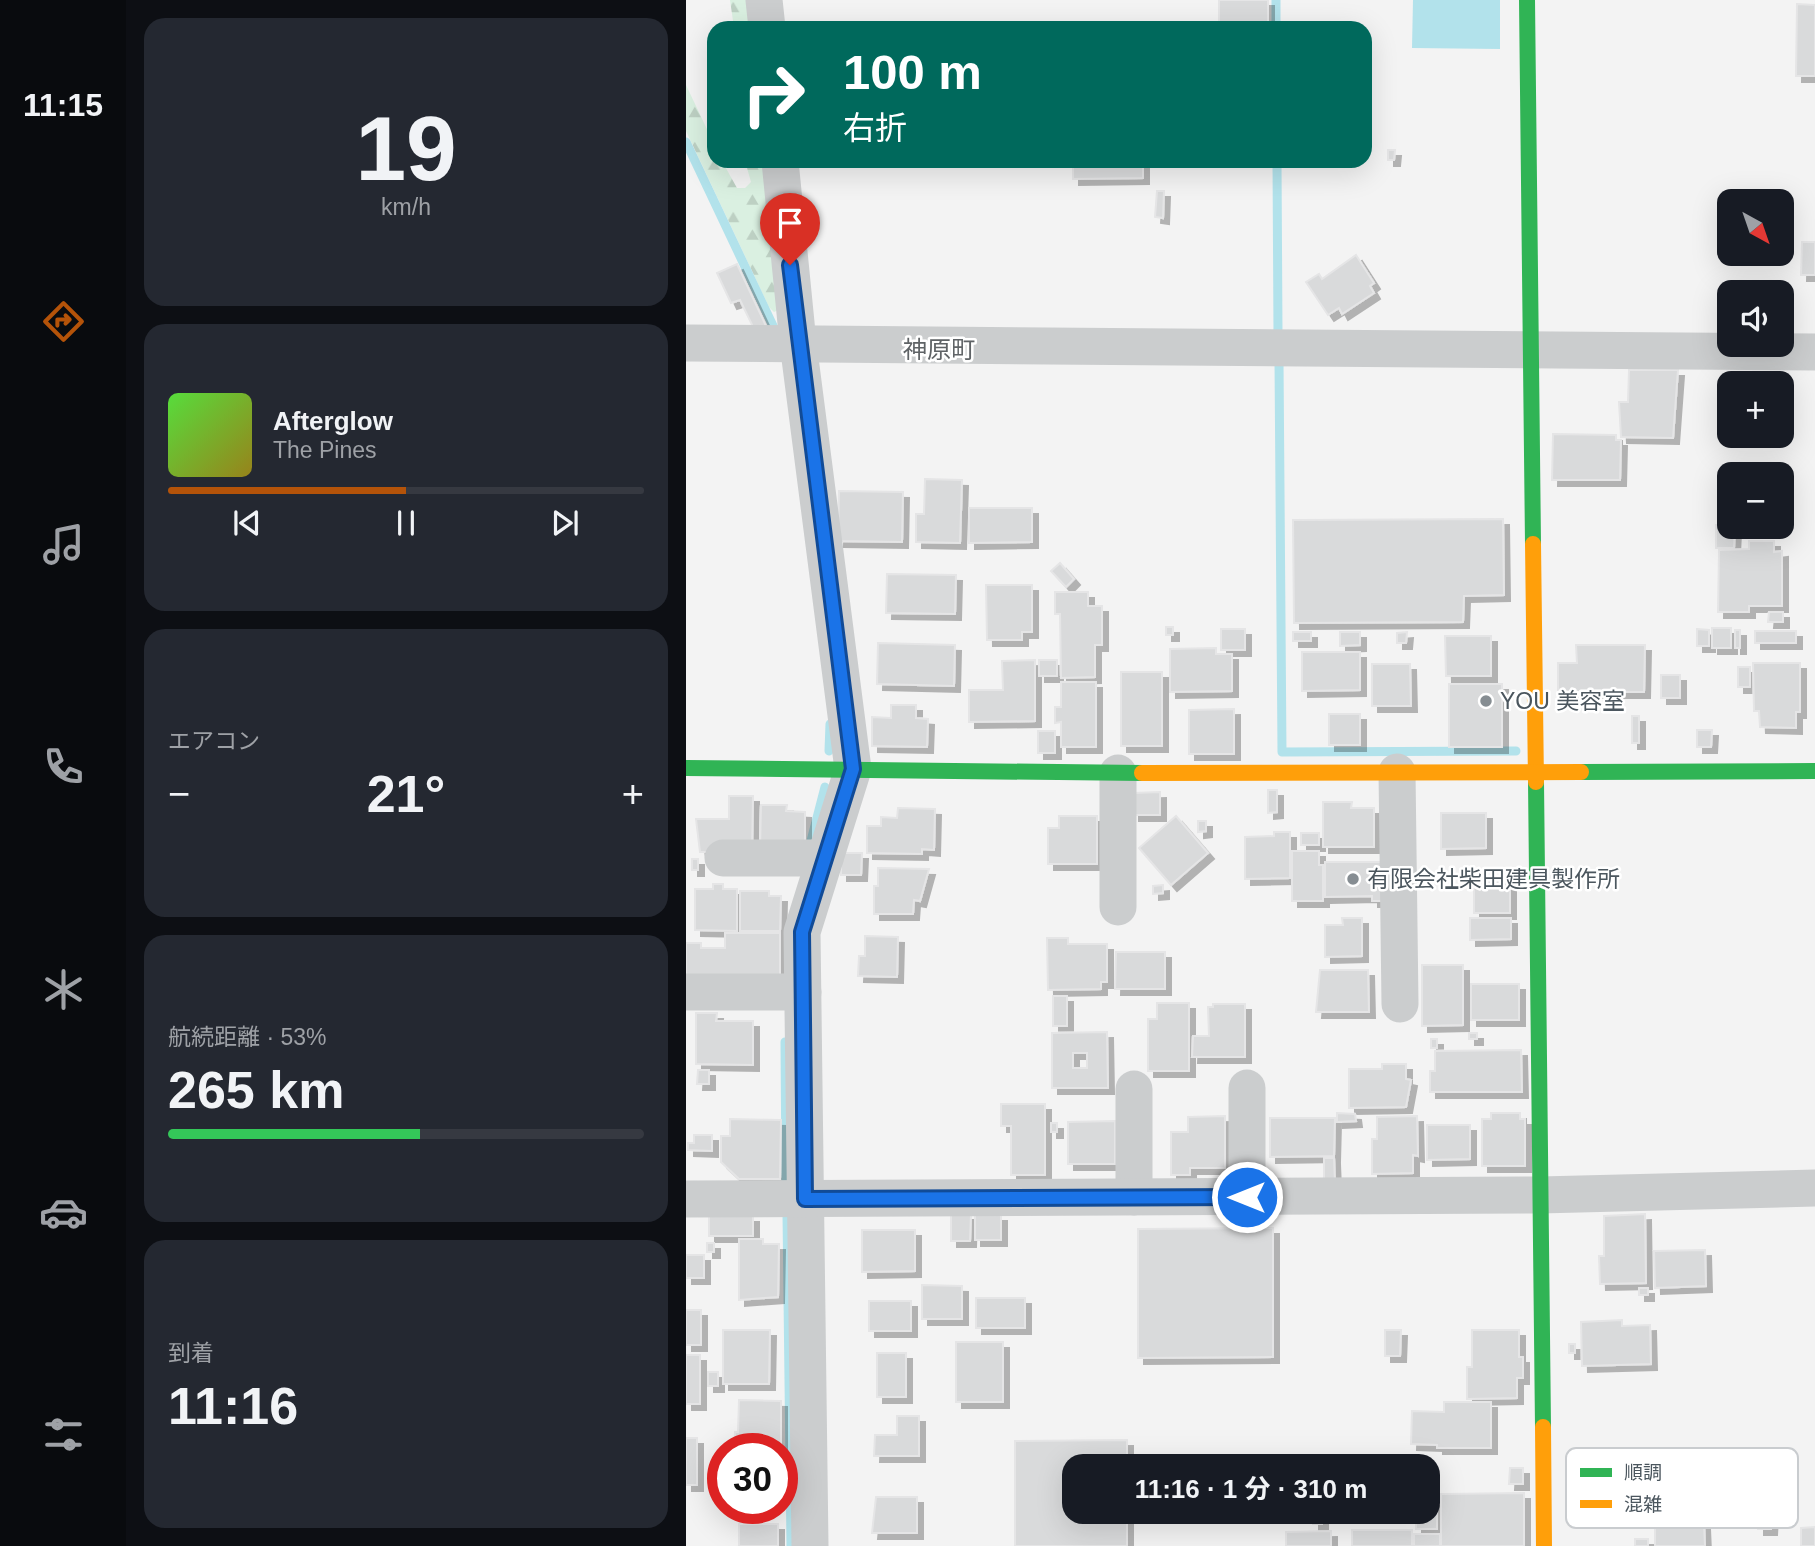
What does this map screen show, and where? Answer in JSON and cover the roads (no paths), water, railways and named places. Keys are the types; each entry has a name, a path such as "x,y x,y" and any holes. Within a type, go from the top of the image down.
{"street":[{"path":"764,0 766,21"},
{"path":"1527,0 1544,1546"},
{"path":"781,168 798,343 853,769 802,932 810,1546"},
{"path":"686,343 1815,352"},
{"path":"686,768 1118,774 1815,771"},
{"path":"1397,772 1400,1004"},
{"path":"1118,774 1118,907"},
{"path":"723,858 825,858"},
{"path":"686,992 803,992"},
{"path":"1247,1088 1247,1197"},
{"path":"1134,1089 1134,1197"},
{"path":"686,1199 1540,1195 1815,1188"}],"water":[{"path":"1413,0 1500,0 1500,49 1412,48"}],"waterway":[{"path":"1276,0 1276,21"},
{"path":"686,142 774,328"},
{"path":"1277,168 1278,333"},
{"path":"1279,361 1282,752 1516,751"},
{"path":"829,751 830,724"},
{"path":"811,841 825,787"},
{"path":"785,1042 786,1180"},
{"path":"787,1214 791,1546"}],"place":[{"name":"YOU 美容室","path":"1486,701"},
{"name":"有限会社柴田建具製作所","path":"1353,879"}],"district":[{"name":"神原町","path":"939,349"}]}
